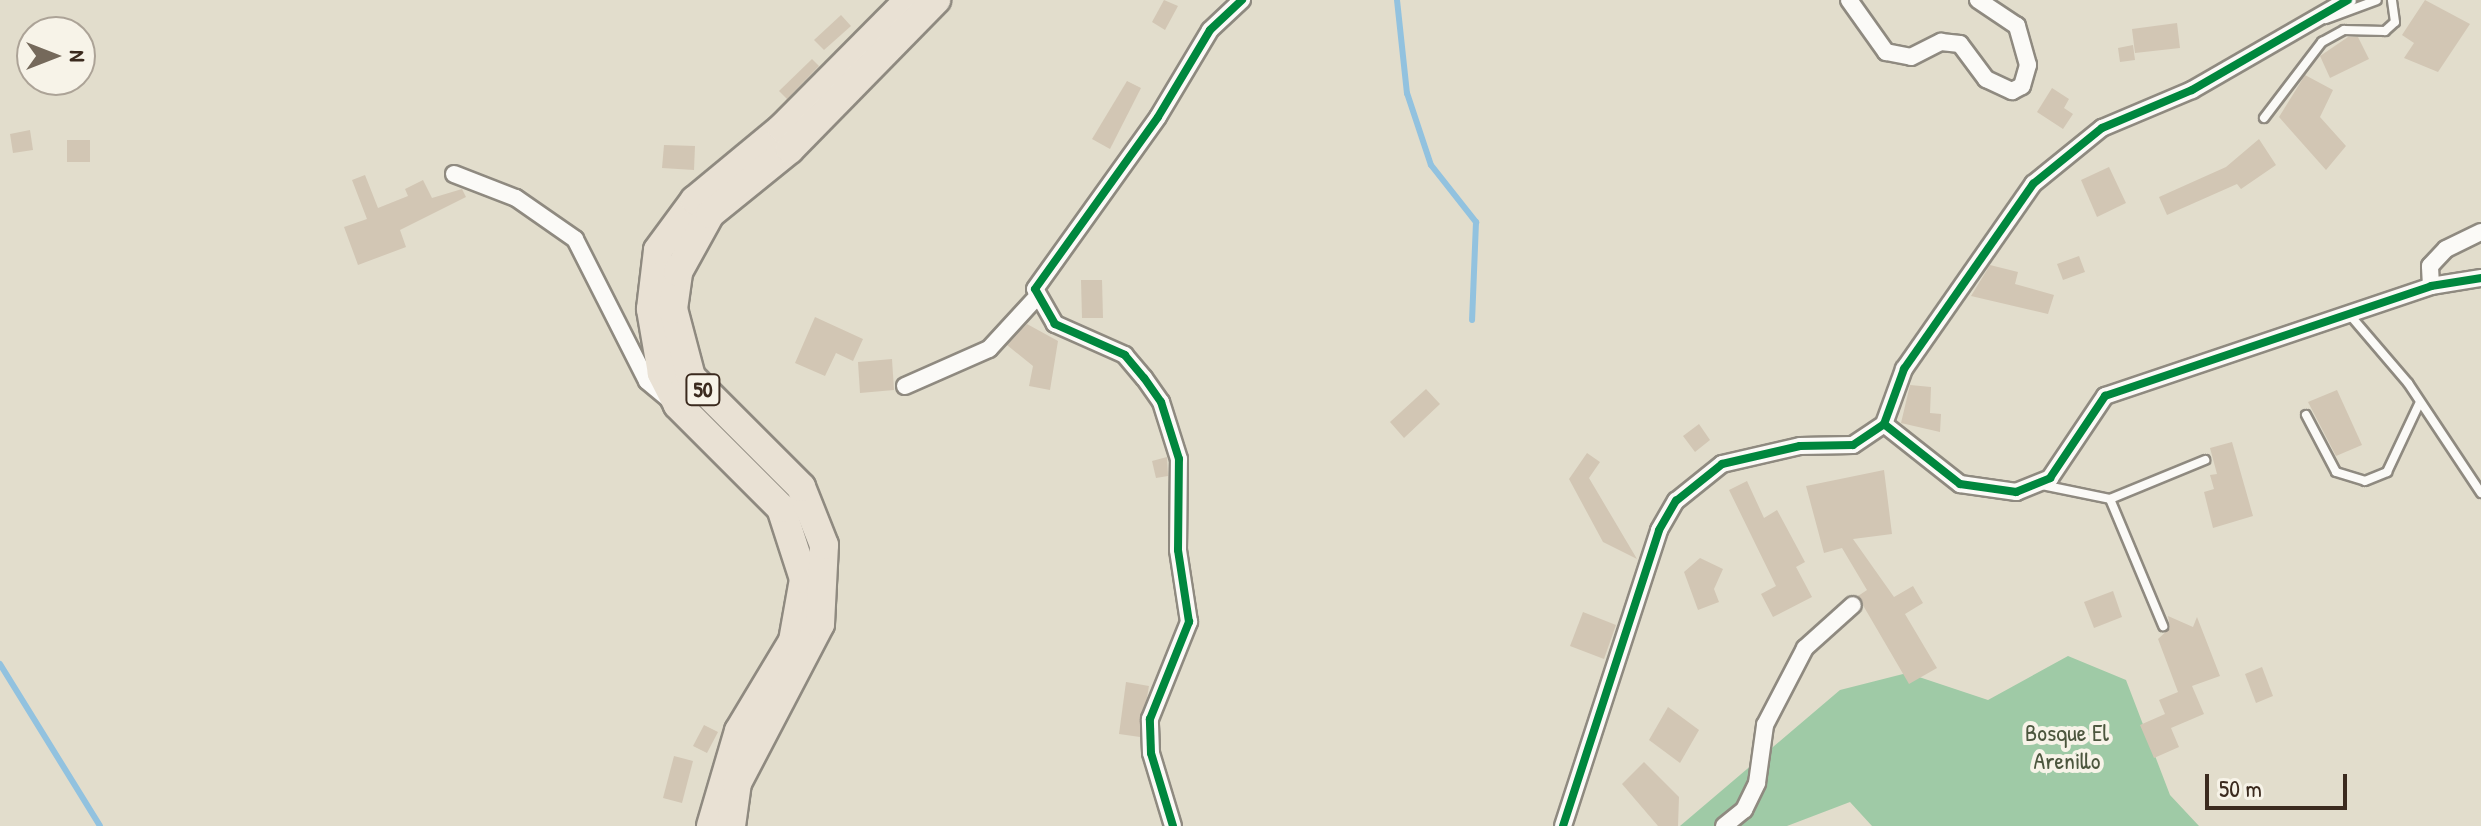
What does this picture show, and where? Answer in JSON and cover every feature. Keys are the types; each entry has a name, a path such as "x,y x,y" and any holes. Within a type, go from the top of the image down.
{"highway":[{"name":"50","path":"711,826 739,731 793,641 804,579 781,508 678,405 655,348 651,309 658,250 695,200 782,128 909,0"},
{"name":"50","path":"731,826 743,770 820,624 824,545 801,487 691,377 673,309 678,272 710,214 800,140 936,0"}],"street":[{"path":"905,386 989,349 1035,299 1037,279 1158,117 1210,30 1242,0"},
{"path":"1849,0 1886,52 1911,57 1941,42 1960,44 1986,79 2012,91 2022,86 2028,65 2017,26 1978,0"},
{"path":"1563,826 1659,530 1676,501 1722,464 1800,446 1853,445 1884,424 1904,369 2033,184 2102,128 2192,90 2310,16 2348,0"},
{"path":"454,174 516,198 575,239 647,381 678,405"},
{"path":"2431,286 2430,266 2481,232"},
{"path":"1884,424 1960,484 1999,493 2041,485 2105,396 2431,286 2481,278"},
{"path":"1035,299 1055,324 1125,355 1161,402 1179,459 1178,550 1189,622 1150,719 1151,753 1173,826"},
{"path":"1724,826 1744,810 1757,783 1765,725 1805,648 1853,605"}],"lane":[{"path":"2310,16 2322,20 2377,0"},
{"path":"2264,118 2322,42 2344,30 2385,31 2395,22 2392,0"},
{"path":"2349,313 2420,402 2481,493"},
{"path":"2306,415 2336,472 2365,481 2387,472 2420,402"},
{"path":"2041,485 2110,499 2205,460"},
{"path":"2110,499 2163,626"}],"green space":[{"name":"Bosque El Arenillo","path":"2068,656 2126,680 2170,795 2199,826 1872,826 1850,802 1787,826 1680,826 1840,690 1907,673 1988,700"}],"building":[{"path":"1164,0 1178,6 1165,30 1152,22"},
{"path":"2425,0 2470,24 2438,72 2404,58 2414,43 2402,35"},
{"path":"841,15 851,26 824,50 814,40"},
{"path":"2177,23 2180,48 2135,53 2132,29"},
{"path":"2348,37 2358,37 2369,59 2330,78 2320,56"},
{"path":"2133,45 2135,60 2120,62 2118,48"},
{"path":"812,59 819,66 787,99 779,91"},
{"path":"2305,75 2333,90 2320,117 2346,146 2326,170 2279,117"},
{"path":"1127,81 1141,88 1110,149 1092,139"},
{"path":"2052,88 2069,99 2064,108 2073,114 2063,129 2037,112"},
{"path":"30,130 33,150 13,153 10,134"},
{"path":"2259,139 2276,165 2241,189 2237,184 2167,215 2159,197 2226,167"},
{"path":"67,140 90,140 90,162 67,162"},
{"path":"664,145 695,146 694,170 662,168"},
{"path":"2109,167 2126,203 2097,217 2081,180"},
{"path":"365,175 378,208 408,196 405,189 423,180 432,198 462,189 466,197 400,230 406,247 358,265 344,227 367,219 352,180"},
{"path":"2079,256 2085,272 2063,280 2057,264"},
{"path":"1990,265 2018,272 2015,284 2054,295 2048,314 1971,296"},
{"path":"1081,280 1102,280 1103,318 1082,318"},
{"path":"815,317 863,339 853,361 836,353 825,376 795,363"},
{"path":"1027,324 1058,341 1050,390 1029,386 1033,366 1007,345"},
{"path":"892,359 894,390 860,393 858,362"},
{"path":"1910,385 1931,387 1930,413 1941,414 1940,432 1901,423"},
{"path":"1426,389 1440,404 1404,438 1390,422"},
{"path":"2337,390 2362,445 2336,456 2308,402"},
{"path":"1699,424 1710,440 1695,452 1683,436"},
{"path":"2232,442 2253,516 2213,528 2204,492 2214,489 2210,475 2217,474 2210,448"},
{"path":"1587,453 1600,462 1589,478 1637,559 1603,542 1569,479"},
{"path":"1167,457 1168,476 1156,478 1152,461"},
{"path":"1884,470 1892,534 1853,539 1894,597 1913,586 1923,603 1905,614 1937,668 1909,684 1858,596 1867,590 1842,548 1824,553 1806,486"},
{"path":"1747,481 1764,518 1777,510 1805,562 1796,567 1812,597 1773,617 1761,594 1776,586 1729,490"},
{"path":"1700,558 1723,569 1714,589 1719,602 1698,610 1684,572"},
{"path":"2113,591 2122,617 2094,628 2084,602"},
{"path":"1583,612 1616,625 1604,659 1570,646"},
{"path":"2168,616 2193,627 2197,617 2220,676 2192,686 2204,714 2171,728 2179,747 2154,758 2140,725 2165,714 2159,700 2178,692 2158,639 2170,628"},
{"path":"2262,667 2273,696 2256,703 2245,674"},
{"path":"1126,682 1149,686 1140,737 1119,734"},
{"path":"1668,707 1699,730 1680,763 1649,740"},
{"path":"704,725 718,732 707,753 693,746"},
{"path":"674,756 693,761 682,803 663,798"},
{"path":"1644,762 1679,797 1678,826 1658,826 1622,784"}],"waterway":[{"path":"1397,0 1407,93 1431,165 1476,222 1472,320"},
{"path":"0,664 100,826"}],"cycle path":[{"path":"1173,826 1151,753 1150,719 1189,622 1178,550 1179,459 1161,402 1125,355 1055,324 1035,289 1158,117 1210,30 1242,0"},
{"path":"1563,826 1659,530 1676,501 1722,464 1800,446 1853,445 1884,424 1904,369 2033,184 2102,128 2192,90 2348,0"},
{"path":"1884,424 1960,484 2016,492 2050,478 2105,396 2431,286 2481,278"}]}
